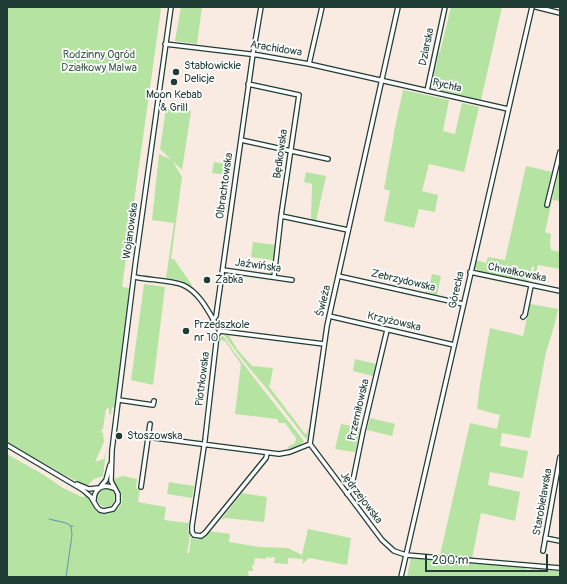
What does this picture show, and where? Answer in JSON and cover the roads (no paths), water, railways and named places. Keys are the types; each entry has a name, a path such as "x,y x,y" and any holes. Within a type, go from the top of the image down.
{"street":[{"name":"Wojanowska","path":"116,490 111,482 112,458 134,277 171,7"},
{"name":"Olbrachtowska","path":"213,320 216,316 248,84 261,7"},
{"path":"309,64 322,7"},
{"name":"Świeża","path":"310,444 329,316 398,7"},
{"name":"Dziarska","path":"427,91 445,7"},
{"name":"Górecka","path":"401,577 532,7"},
{"path":"536,7 560,12"},
{"name":"Arachidowa","path":"165,44 253,54 309,64 382,80"},
{"name":"Rychła","path":"382,80 508,109"},
{"name":"Będkowska","path":"248,84 299,95 281,216 274,277"},
{"path":"241,140 328,159"},
{"path":"546,205 560,152"},
{"path":"281,216 348,230"},
{"name":"Jaźwińska","path":"223,270 292,280"},
{"name":"Chwałkowska","path":"470,272 560,291"},
{"name":"Zebrzydowska","path":"338,276 463,304"},
{"path":"134,277 183,285 195,294 220,331 324,344"},
{"path":"523,317 525,315 531,286"},
{"name":"Krzyżowska","path":"329,316 454,345"},
{"name":"Przemiłowska","path":"347,494 351,490 363,431 387,330"},
{"name":"Piotrkowska","path":"220,331 217,335 204,445 192,526 193,534 199,536 205,533 266,458 267,453"},
{"path":"119,400 153,405 154,401"},
{"path":"141,487 150,424"},
{"path":"148,437 267,453 286,454 310,444"},
{"name":"Jędrzejowska","path":"310,444 387,546 394,551 406,555 560,568"},
{"path":"7,445 64,478 86,493 97,507 104,511 113,509 118,502 118,494 116,490 109,486 86,488 64,478"},
{"name":"Starobielawska","path":"543,551 560,457"},
{"name":"Wojanowska","path":"100,487 106,480 112,458"},
{"path":"94,503 94,495 100,487"},
{"path":"545,538 560,541"}],"waterway":[{"path":"49,519 66,523 71,526"},
{"path":"66,577 72,535 71,526 73,526"}],"place":[{"name":"Stabłowickie Delicje","path":"176,72"},
{"name":"Moon Kebab & Grill","path":"174,82"},
{"name":"Żabka","path":"207,280"},
{"name":"Przedszkole nr 10","path":"186,331"},
{"name":"Stoszowska","path":"119,436"}],"park label":[{"name":"Rodzinny Ogród Działkowy Malwa","path":"99,61"}]}
